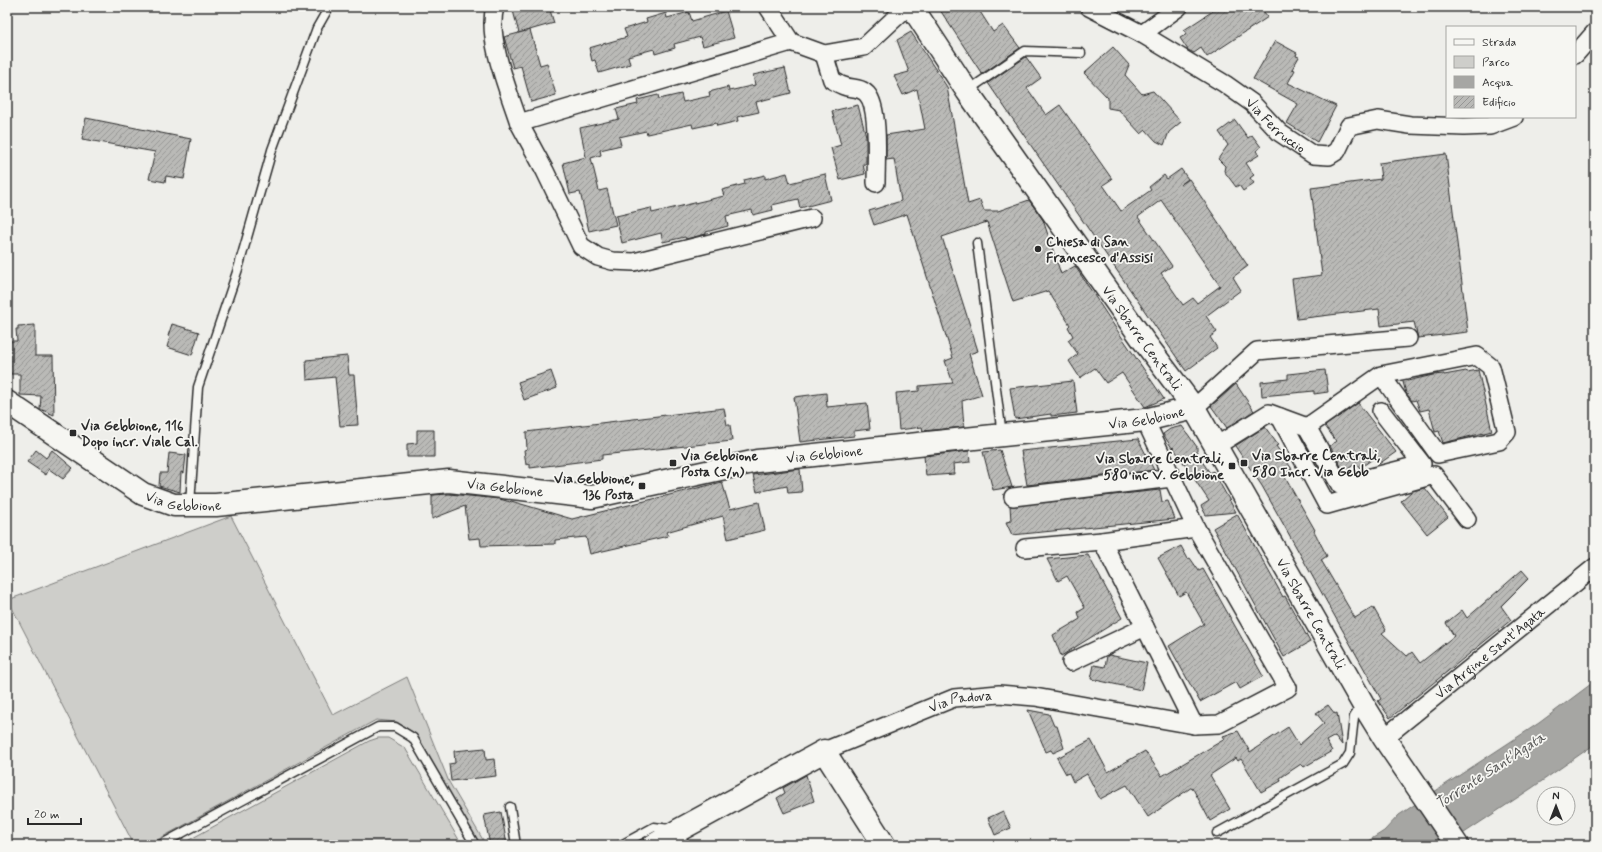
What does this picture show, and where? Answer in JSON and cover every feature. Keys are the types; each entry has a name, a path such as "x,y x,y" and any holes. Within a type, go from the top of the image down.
{"street":[{"path":"495,7 493,14 495,46 519,123 545,171 581,246 598,257 612,261 634,262 812,218"},
{"path":"768,7 791,42"},
{"path":"519,123 791,42 824,54 864,47 907,7"},
{"name":"Via Sbarre Centrali","path":"912,7 967,92 1138,333 1194,408 1363,704 1386,741 1457,845"},
{"name":"Via Ferruccio","path":"1089,7 1142,34 1225,84 1252,103 1280,133 1313,155 1329,156 1337,151 1349,126 1358,123 1378,120 1410,125 1464,127 1490,126 1511,118"},
{"path":"1142,34 1179,7"},
{"path":"1576,54 1595,32"},
{"path":"824,54 832,80 844,86 857,88 866,93 872,101 875,117 876,183"},
{"path":"1194,408 1257,351 1408,338"},
{"path":"1307,427 1381,375 1477,356 1491,366 1507,432 1499,442 1438,454 1381,375"},
{"name":"Via Gebbione","path":"7,402 143,494 174,504 190,505 216,505 449,481 592,496 757,461 1145,420 1194,408"},
{"path":"1216,446 1269,413 1307,427 1340,485 1422,464 1381,411"},
{"path":"1280,417 1327,505 1434,475 1467,519"},
{"path":"1024,548 1102,541 1196,528 1145,420"},
{"path":"1013,497 1172,478"},
{"name":"Via Padova","path":"654,845 824,752 954,698 999,694 1035,697 1194,725 1220,724 1288,688 1196,528"},
{"path":"1102,541 1194,725"},
{"name":"Via Argine Sant'Agata","path":"1386,741 1595,567"},
{"path":"1071,662 1145,627"},
{"path":"824,752 884,845"}],"lane":[{"path":"190,505 198,387 238,269 272,150 317,28 329,7"},
{"path":"967,92 1025,51 1081,53"},
{"path":"977,243 1002,436"},
{"path":"1217,833 1343,764 1350,753 1354,716 1363,704"},
{"path":"160,845 378,727 394,727 413,738 475,845"},
{"path":"510,807 516,845"},
{"path":"621,845 654,827 679,830"}],"green space":[{"path":"231,516 333,715 407,677 449,782 486,845 479,845 417,735 397,722 376,720 148,845 122,845 132,841 8,600"},
{"path":"378,738 388,738 405,748 462,845 180,845 369,741"}],"water":[{"name":"Torrente Sant'Agata","path":"1595,681 1595,744 1446,845 1362,845 1384,831 1399,815 1539,723"}],"building":[{"path":"512,7 549,7 554,23 519,33"},
{"path":"938,7 977,7 993,32 1003,25 1020,48 982,74"},
{"path":"1219,7 1260,7 1268,17 1207,57 1201,48 1194,53 1188,50 1180,38 1187,34 1184,30"},
{"path":"726,11 734,38 703,46 700,37 674,44 675,48 655,54 654,49 628,56 630,64 599,73 595,60 592,61 589,48 627,37 624,29 647,22 646,19 666,13 667,18 689,12 692,21"},
{"path":"530,30 540,65 547,63 556,95 531,102 521,66 513,68 504,37"},
{"path":"911,32 947,87 968,204 980,200 984,211 998,211 1029,200 1043,220 1061,274 1075,266 1164,399 1145,407 1122,373 1106,383 1095,368 1080,378 1069,361 1078,354 1068,340 1073,336 1068,327 1070,325 1048,291 1013,302 987,222 942,237 978,351 969,354 982,395 962,401 964,427 923,431 922,427 899,430 896,393 919,391 919,386 953,383 945,361 953,358 907,214 874,225 869,211 901,201 894,159 886,160 886,135 925,129 917,89 903,95 894,76 909,72 897,40"},
{"path":"1275,41 1297,53 1296,56 1299,57 1292,69 1295,70 1288,83 1336,106 1317,142 1287,123 1298,104 1253,79"},
{"path":"1113,47 1129,65 1125,75 1142,94 1153,91 1181,122 1169,132 1164,145 1156,141 1146,130 1141,134 1119,110 1108,108 1108,98 1084,73"},
{"path":"1026,57 1041,78 1027,88 1046,115 1060,105 1112,179 1103,185 1121,211 1151,190 1149,187 1164,175 1167,179 1181,169 1188,179 1180,185 1189,179 1248,266 1233,277 1241,290 1206,316 1217,332 1210,337 1217,348 1186,371 988,83","holes":["1161,200 1220,286 1197,303 1193,298 1183,305 1161,273 1172,266 1138,217"]},
{"path":"785,68 791,93 756,102 759,112 737,117 738,121 717,126 716,123 693,128 692,124 647,134 646,131 619,137 621,145 600,150 601,155 591,158 599,191 607,189 616,225 589,231 580,192 570,194 563,163 586,157 580,128 619,119 616,109 638,104 637,100 658,95 659,99 681,94 683,102 710,96 709,92 728,87 729,91 755,85 753,75"},
{"path":"858,105 866,136 866,164 863,164 865,174 840,180 831,148 841,145 832,111"},
{"path":"86,118 191,139 184,179 166,176 165,182 149,179 155,152 82,139"},
{"path":"1235,120 1248,138 1252,135 1261,147 1256,151 1259,155 1246,163 1254,175 1250,178 1254,183 1243,191 1239,185 1236,187 1224,171 1225,166 1218,159 1228,145 1219,132"},
{"path":"1446,154 1468,332 1418,338 1414,322 1381,326 1379,309 1297,319 1292,279 1322,275 1311,188 1381,179 1379,163"},
{"path":"787,173 790,183 825,174 831,200 800,208 798,199 772,205 773,210 753,215 752,210 726,216 728,226 686,239 685,237 663,242 661,233 622,243 616,216 651,208 652,213 724,196 722,190 745,184 744,180 765,175 765,179"},
{"path":"172,324 199,332 192,355 167,347 170,337 168,336"},
{"path":"35,325 35,356 53,356 54,415 40,409 41,396 20,395 20,374 7,374 7,341 17,341 16,329 18,329 18,326"},
{"path":"347,356 349,375 354,375 358,425 340,426 335,377 307,380 306,360"},
{"path":"1325,370 1328,392 1314,394 1314,391 1262,396 1261,382 1288,379 1288,374"},
{"path":"1478,370 1492,431 1443,443 1439,431 1435,432 1429,409 1420,411 1416,400 1412,401 1406,393 1403,382 1433,375 1444,375"},
{"path":"551,371 557,388 524,400 518,382"},
{"path":"1073,381 1077,413 1051,416 1051,414 1015,419 1010,388"},
{"path":"1236,384 1254,411 1227,428 1211,406"},
{"path":"826,393 827,407 867,403 870,429 854,431 854,436 800,442 794,397"},
{"path":"1358,403 1396,452 1379,464 1374,458 1360,468 1356,463 1344,472 1330,446 1336,441 1325,426"},
{"path":"724,408 727,425 730,425 732,441 602,455 602,459 530,468 530,464 526,465 524,450 527,449 526,432"},
{"path":"1182,426 1197,447 1197,454 1210,473 1213,471 1236,512 1206,515 1201,506 1209,501 1163,434 1170,429"},
{"path":"1265,427 1278,445 1276,446 1292,469 1283,474 1315,530 1314,531 1327,556 1321,560 1355,618 1373,607 1386,630 1382,633 1407,656 1412,652 1420,663 1454,636 1446,623 1462,610 1467,618 1522,570 1529,578 1501,606 1511,620 1390,718 1378,701 1381,699 1262,486 1235,446"},
{"path":"417,430 434,430 434,457 407,457 407,444 417,443"},
{"path":"1138,439 1154,470 1027,485 1021,451"},
{"path":"36,450 46,458 52,450 73,468 63,479 49,469 46,475 27,462"},
{"path":"1000,450 1012,487 993,490 983,452"},
{"path":"969,451 970,462 953,464 954,474 926,476 924,456"},
{"path":"169,453 186,455 184,473 181,472 180,492 159,486 160,473 167,473"},
{"path":"800,469 802,492 788,493 787,486 757,492 753,475"},
{"path":"722,482 730,509 759,502 765,530 728,539 723,516 666,532 668,536 590,554 586,537 555,540 555,544 481,546 480,538 469,539 465,506 432,519 432,495 449,494 500,499 572,519"},
{"path":"1425,488 1448,517 1427,534 1401,501 1412,491"},
{"path":"1160,490 1162,502 1168,501 1175,519 1012,535 1006,522 1011,521 1010,506"},
{"path":"1237,514 1310,642 1284,657 1213,528"},
{"path":"1181,546 1188,559 1190,558 1199,571 1203,569 1263,676 1240,689 1236,682 1200,702 1169,646 1204,624 1186,592 1179,596 1158,558"},
{"path":"1088,555 1122,618 1061,656 1053,635 1080,619 1078,612 1085,608 1067,576 1058,581 1047,559"},
{"path":"1109,655 1147,663 1141,690 1091,679 1094,665 1105,667 1107,656"},
{"path":"1328,705 1335,714 1337,713 1342,745 1335,736 1326,741 1332,751 1304,767 1301,764 1280,778 1281,781 1261,792 1241,759 1238,761 1236,758 1210,775 1230,809 1210,821 1192,787 1148,817 1127,785 1100,799 1087,774 1073,782 1069,773 1066,774 1057,758 1091,740 1108,772 1145,751 1162,776 1225,739 1223,736 1238,731 1250,752 1288,727 1299,745 1324,723 1316,713"},
{"path":"1028,710 1049,714 1054,726 1057,726 1064,748 1053,753 1051,750 1046,752"},
{"path":"485,748 486,760 494,759 496,776 451,781 449,764 455,763 454,751"},
{"path":"806,775 814,801 784,813 777,798 785,793 783,788"},
{"path":"1003,811 1011,828 995,835 988,818"},
{"path":"501,812 507,845 490,845 484,815"}],"place":[{"name":"Chiesa di San Francesco d'Assisi","path":"1038,249"},
{"name":"Via Gebbione, 116 Dopo incr. Viale Cal.","path":"73,433"},
{"name":"Via Gebbione Posta (s/n)","path":"673,463"},
{"name":"Via Sbarre Centrali, 580 Incr. Via Gebb","path":"1244,463"},
{"name":"Via Sbarre Centrali, 580 inc V. Gebbione","path":"1232,466"},
{"name":"Via Gebbione, 136 Posta","path":"642,486"}]}
